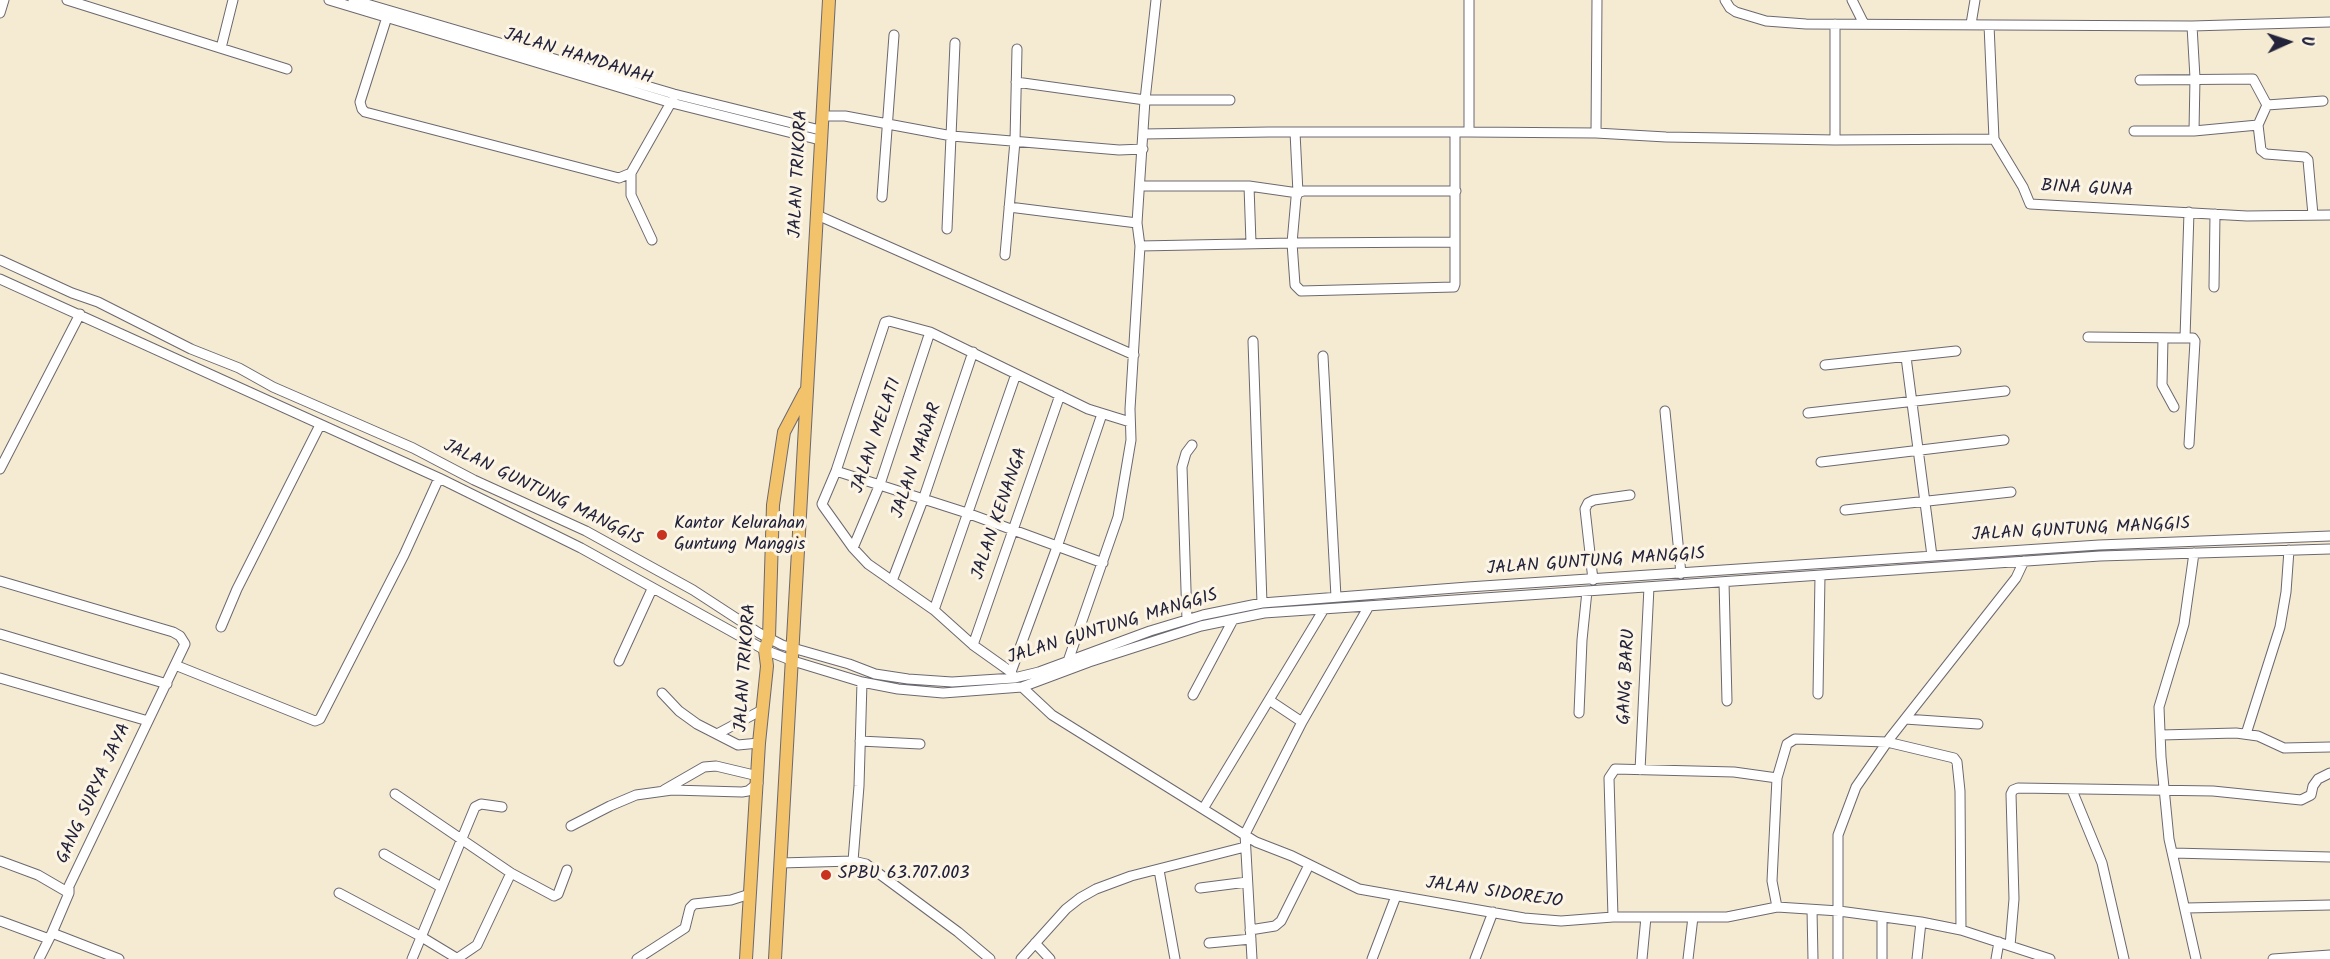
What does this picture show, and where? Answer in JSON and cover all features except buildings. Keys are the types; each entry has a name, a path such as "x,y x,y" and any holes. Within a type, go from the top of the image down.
{"main road":[{"name":"JALAN TRIKORA","path":"775,959 829,0"},
{"name":"JALAN TRIKORA","path":"746,959 759,743 767,666 765,650 769,637 773,505 784,432 808,386"},
{"path":"784,432 797,429 804,434"}],"street":[{"path":"0,13 4,0"},
{"path":"68,0 287,69"},
{"path":"221,48 233,0"},
{"name":"JALAN HAMDANAH","path":"329,0 673,98 820,135"},
{"name":"JALAN HAMDANAH","path":"353,0 673,98"},
{"path":"1065,672 1118,517 1131,440 1130,422 1140,246 1137,223 1145,100 1156,0"},
{"path":"1469,0 1469,132"},
{"path":"1596,133 1597,0"},
{"path":"1720,0 1725,0 1736,12 1766,21 1835,24 2192,26 2330,22"},
{"path":"1852,0 1864,24"},
{"path":"1971,24 1975,0"},
{"path":"387,17 360,102 365,112 619,178 631,173"},
{"path":"1835,24 1835,140"},
{"name":"BINA GUNA","path":"1989,25 1994,139 2023,187 2030,204 2215,214 2330,215"},
{"path":"2192,26 2195,78 2194,130"},
{"path":"882,198 894,35"},
{"path":"947,229 956,43"},
{"path":"1005,255 1015,141 1017,49"},
{"path":"2140,80 2251,78 2256,82 2267,105 2258,125 2262,152 2308,160 2313,215"},
{"path":"1016,82 1145,100 1230,100"},
{"path":"652,240 631,195 631,173 673,98"},
{"path":"2267,105 2323,101"},
{"path":"822,116 845,116 952,136 1119,150 1143,148"},
{"path":"2134,131 2194,130 2258,125"},
{"path":"1295,132 1298,193 1292,243 1295,285 1301,291 1451,288 1455,284 1455,132"},
{"path":"1143,134 1469,132 1835,140 1994,139"},
{"path":"1140,186 1249,186 1298,193 1311,191 1456,191"},
{"path":"1249,186 1251,243"},
{"path":"1009,207 1137,223"},
{"path":"2185,338 2189,212"},
{"path":"2214,287 2215,214"},
{"path":"817,215 1134,355"},
{"path":"1140,246 1454,242"},
{"name":"JALAN GUNTUNG MANGGIS","path":"0,260 72,293 98,302 191,349 346,417 586,531 693,590 759,633 782,645 849,664 867,672 908,679 952,682 1039,672 1186,620 1262,603 2099,545 2330,536"},
{"name":"JALAN GUNTUNG MANGGIS","path":"0,279 439,478 581,549 765,650 792,661 862,682 898,689 943,693 1022,687 1201,626 1264,613 2100,556 2330,549"},
{"path":"0,469 80,314"},
{"path":"1102,414 1012,675 973,645 934,610 868,564 853,548 822,504 836,471 885,322 889,321 930,333 1102,414 1130,422"},
{"name":"JALAN MELATI","path":"853,548 880,484 930,333"},
{"path":"2088,337 2193,338 2195,341 2189,444"},
{"path":"2163,338 2162,385 2174,407"},
{"path":"1253,341 1262,603"},
{"path":"185,363 191,349"},
{"path":"1825,365 1956,351"},
{"name":"JALAN MAWAR","path":"892,581 923,500 974,352"},
{"path":"1323,356 1336,597"},
{"path":"1906,357 1932,556"},
{"path":"934,610 1016,374"},
{"path":"1808,413 2005,392"},
{"name":"JALAN KENANGA","path":"973,645 1060,395"},
{"path":"1665,411 1681,574"},
{"path":"221,627 237,590 320,425"},
{"path":"1821,462 2004,440"},
{"path":"1186,620 1182,467 1186,453 1192,445"},
{"path":"836,471 967,513 1103,563"},
{"path":"175,665 315,721 321,719 404,555 439,478"},
{"path":"1845,510 2011,492"},
{"path":"1593,580 1585,509 1588,503 1594,500 1630,495"},
{"path":"2265,550 2266,538"},
{"path":"2099,545 2100,556"},
{"path":"2246,734 2280,627 2286,592 2289,550"},
{"path":"2194,553 2184,624 2159,707 2169,839 2196,959"},
{"path":"1838,959 1838,835 1857,787 1887,742 2016,578 2024,561"},
{"path":"1836,563 1838,574"},
{"path":"1818,694 1820,576"},
{"name":"GANG SURYA JAYA","path":"0,581 173,632 180,636 185,644 69,885 69,893 39,959"},
{"path":"1724,582 1727,701"},
{"path":"1485,586 1486,598"},
{"name":"GANG BARU","path":"1640,770 1649,587"},
{"path":"619,661 652,588"},
{"path":"1579,712 1587,591"},
{"path":"1252,959 1245,834 1302,723 1369,606"},
{"path":"1203,809 1324,609"},
{"path":"1193,695 1233,620"},
{"path":"0,634 167,684"},
{"path":"0,678 148,721"},
{"path":"853,861 862,682"},
{"name":"JALAN SIDOREJO","path":"1022,687 1052,715 1256,842 1359,889 1524,918 1562,921 1613,917 1727,917 1777,907 1839,911 1961,930 2050,959"},
{"path":"662,693 679,711 697,724 738,745 759,743"},
{"path":"1269,700 1302,723"},
{"path":"717,734 762,710"},
{"path":"1905,719 1978,724"},
{"path":"2161,735 2246,734 2258,736 2284,748 2330,747"},
{"path":"1777,907 1772,880 1777,778 1790,740 1887,742 1954,758 1957,762 1960,791 1961,930"},
{"path":"860,741 920,744"},
{"path":"571,826 636,795 694,790 742,792 748,791 758,780 716,765 704,767 662,791"},
{"path":"1613,917 1609,778 1615,769 1734,772 1777,778"},
{"path":"2010,946 2014,899 2011,794 2013,790 2018,788 2212,791 2301,800 2311,795 2318,779 2330,773"},
{"path":"2072,790 2102,863 2124,959"},
{"path":"395,794 511,873 554,896 558,894 567,870"},
{"path":"412,959 476,807 481,804 502,807"},
{"path":"1021,959 1066,909 1080,897 1131,876 1245,847"},
{"path":"2173,853 2330,857"},
{"path":"384,854 441,887"},
{"path":"0,861 38,875 69,893"},
{"path":"780,862 853,861 874,867 990,959"},
{"path":"1209,943 1250,935 1275,926 1281,921 1309,865"},
{"path":"1159,870 1175,959"},
{"path":"339,893 458,958 477,945 511,873"},
{"path":"1200,888 1247,882"},
{"path":"637,959 685,928 690,908 694,904 731,900 750,894"},
{"path":"1372,959 1396,896"},
{"path":"2186,908 2330,904"},
{"path":"1812,910 1813,959"},
{"path":"1475,959 1493,912"},
{"path":"1642,959 1646,917"},
{"path":"1688,959 1693,918"},
{"path":"1882,918 1882,959"},
{"path":"0,921 118,959"},
{"path":"1917,959 1921,922"},
{"path":"1996,959 1999,942"},
{"path":"1035,943 1050,959"},
{"path":"2273,959 2330,955"}],"place":[{"name":"Kantor Kelurahan Guntung Manggis","path":"662,535"},
{"name":"SPBU 63.707.003","path":"826,875"}]}
